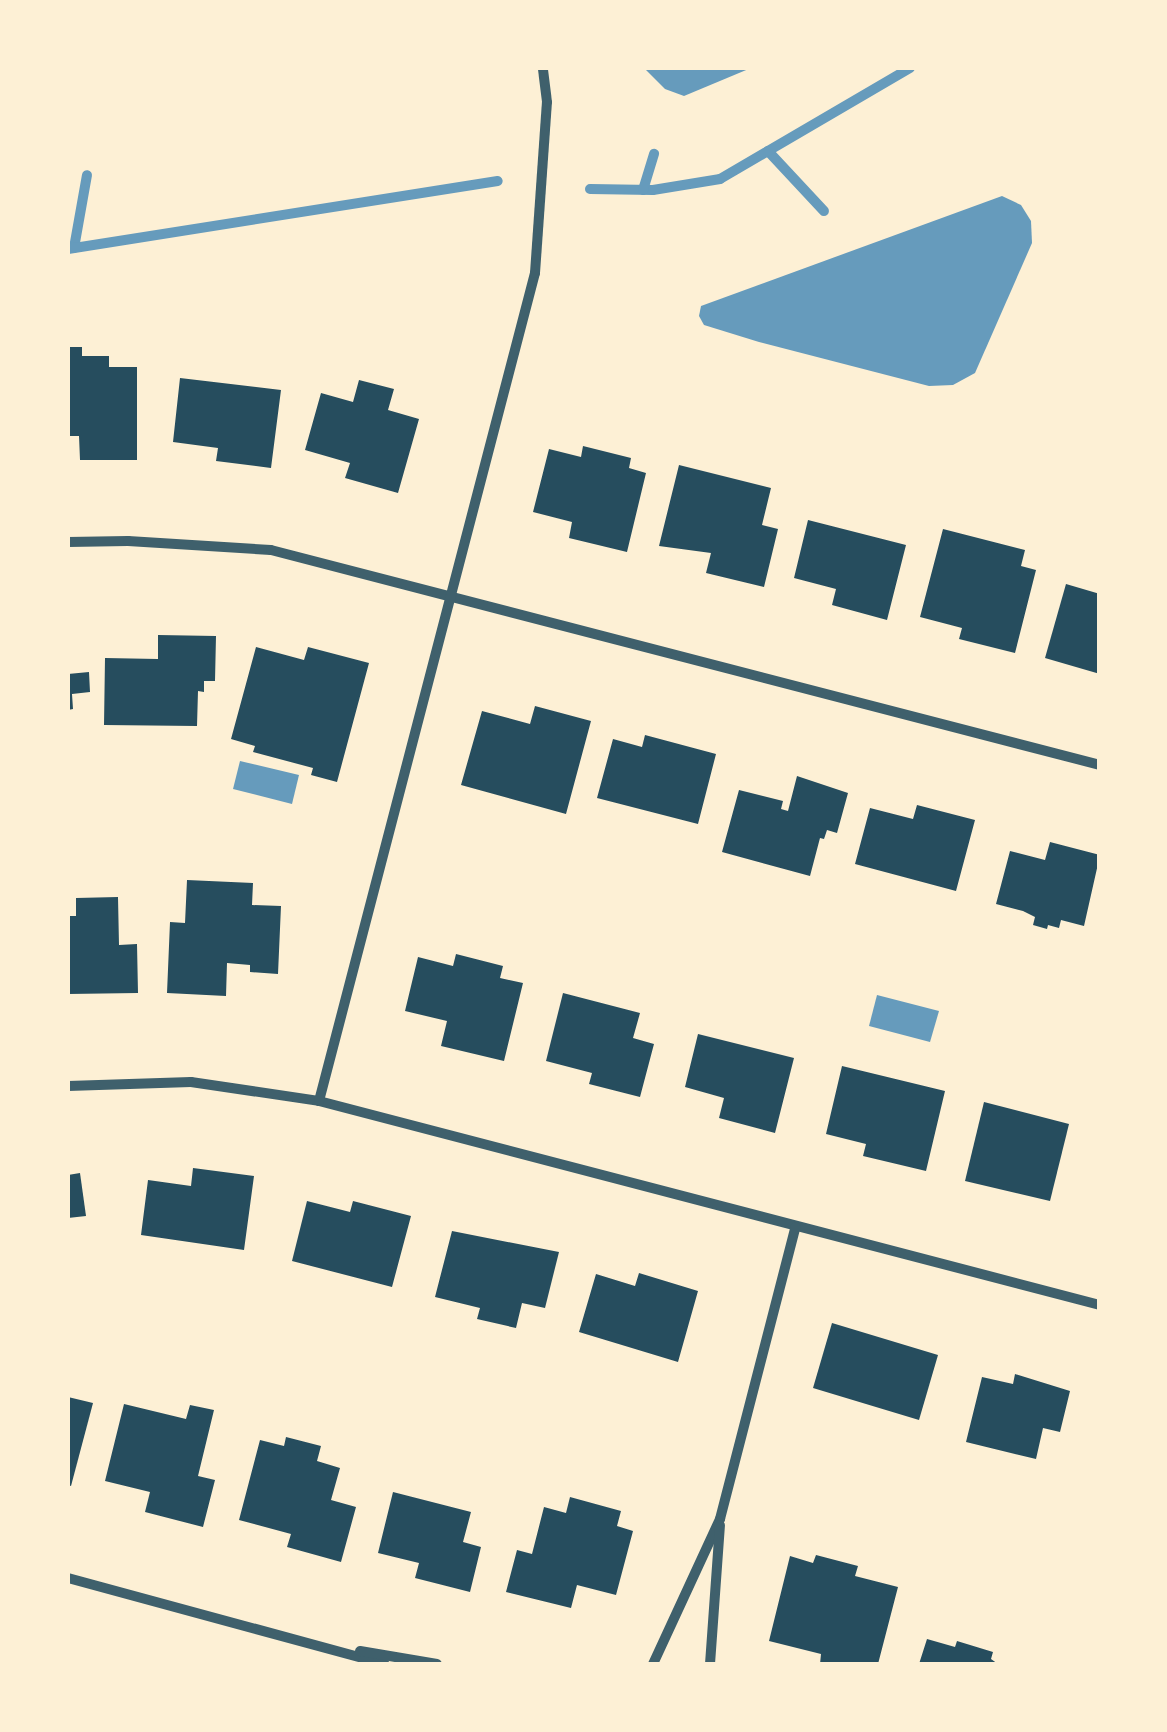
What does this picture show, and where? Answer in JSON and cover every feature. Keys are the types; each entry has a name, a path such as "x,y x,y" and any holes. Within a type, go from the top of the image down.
{"street":[{"path":"318,1102 535,273 547,102 543,68"},
{"path":"68,542 128,541 271,550 1100,764"},
{"path":"68,1086 191,1082 318,1102 1100,1305"},
{"path":"653,1664 720,1519 795,1228"},
{"path":"710,1664 720,1519"},
{"path":"68,1578 385,1664"},
{"path":"324,1645 437,1664"}],"water":[{"path":"644,68 751,68 684,96 665,89"},
{"path":"1002,196 1021,205 1031,221 1032,243 975,373 953,385 929,386 759,342 704,325 699,316 701,306"},
{"path":"240,761 299,775 292,804 233,789"},
{"path":"877,995 939,1011 930,1042 869,1026"}],"building":[{"path":"68,347 82,347 82,356 109,356 109,367 137,367 137,460 80,460 79,436 68,436"},
{"path":"180,378 281,390 271,468 216,461 218,448 173,442"},
{"path":"359,380 394,389 388,410 419,419 398,493 345,478 350,463 305,450 321,393 353,402"},
{"path":"583,446 631,458 629,468 646,473 627,552 569,538 572,522 533,512 549,449 581,457"},
{"path":"679,465 771,488 762,525 778,529 764,587 706,573 711,553 659,546"},
{"path":"808,520 906,545 887,620 832,605 836,589 794,578"},
{"path":"943,529 1025,550 1021,566 1036,570 1015,653 959,639 962,628 920,617"},
{"path":"1066,584 1100,594 1100,674 1045,658"},
{"path":"158,635 216,636 215,681 204,681 204,692 198,691 197,726 104,725 105,658 158,659"},
{"path":"256,647 304,660 308,647 369,663 337,782 311,775 313,768 253,752 255,746 231,739"},
{"path":"89,672 90,692 72,694 73,709 68,710 68,674"},
{"path":"535,706 591,721 566,814 461,785 482,711 530,724"},
{"path":"645,735 716,754 698,824 597,798 613,739 642,747"},
{"path":"797,776 848,793 837,833 827,830 824,839 820,838 810,876 722,852 739,790 783,801 781,809 788,811"},
{"path":"917,805 975,820 956,891 855,864 870,808 913,819"},
{"path":"1050,842 1100,855 1084,926 1061,920 1059,928 1048,925 1047,929 1033,925 1035,917 1023,911 996,904 1010,851 1045,860"},
{"path":"187,880 253,883 252,905 281,906 278,974 250,972 250,965 227,963 226,996 167,993 170,922 185,923"},
{"path":"118,897 119,945 137,944 138,993 68,994 68,916 76,916 76,898"},
{"path":"456,954 503,966 500,978 523,983 504,1061 441,1046 447,1021 405,1011 418,957 453,966"},
{"path":"563,993 640,1013 633,1038 654,1044 640,1097 589,1084 592,1073 546,1061"},
{"path":"698,1034 794,1058 775,1133 719,1118 724,1098 685,1087"},
{"path":"842,1066 945,1091 926,1171 863,1156 866,1144 826,1134"},
{"path":"984,1102 1069,1124 1050,1201 965,1181"},
{"path":"193,1168 254,1176 244,1250 141,1235 148,1180 191,1186"},
{"path":"80,1173 86,1216 68,1218 68,1175"},
{"path":"307,1201 350,1212 353,1201 411,1216 392,1287 292,1261"},
{"path":"452,1231 559,1252 545,1308 522,1303 516,1328 477,1319 480,1308 435,1297"},
{"path":"639,1273 698,1291 678,1362 579,1332 596,1274 635,1286"},
{"path":"832,1323 938,1355 919,1420 813,1388"},
{"path":"1015,1374 1070,1391 1060,1432 1043,1428 1036,1459 966,1442 982,1377 1013,1384"},
{"path":"68,1397 93,1403 71,1486 68,1485"},
{"path":"124,1404 186,1419 190,1405 214,1410 198,1476 215,1480 203,1527 145,1512 150,1492 105,1481"},
{"path":"286,1437 321,1446 317,1461 340,1468 331,1500 356,1507 341,1562 287,1547 291,1534 239,1520 260,1440 284,1446"},
{"path":"393,1492 471,1512 463,1542 481,1547 470,1592 415,1578 419,1563 378,1553"},
{"path":"570,1497 621,1511 617,1526 633,1531 616,1595 577,1585 571,1608 506,1592 517,1550 532,1554 544,1507 566,1513"},
{"path":"816,1555 858,1566 855,1576 898,1587 878,1664 820,1664 821,1654 769,1641 790,1556 813,1563"},
{"path":"927,1639 955,1647 957,1641 993,1652 991,1659 998,1664 919,1664"}],"waterway":[{"path":"590,189 653,190 720,179 910,68"},
{"path":"768,151 824,211"},
{"path":"643,190 654,154"},
{"path":"74,248 87,175"},
{"path":"68,249 498,181"}]}
